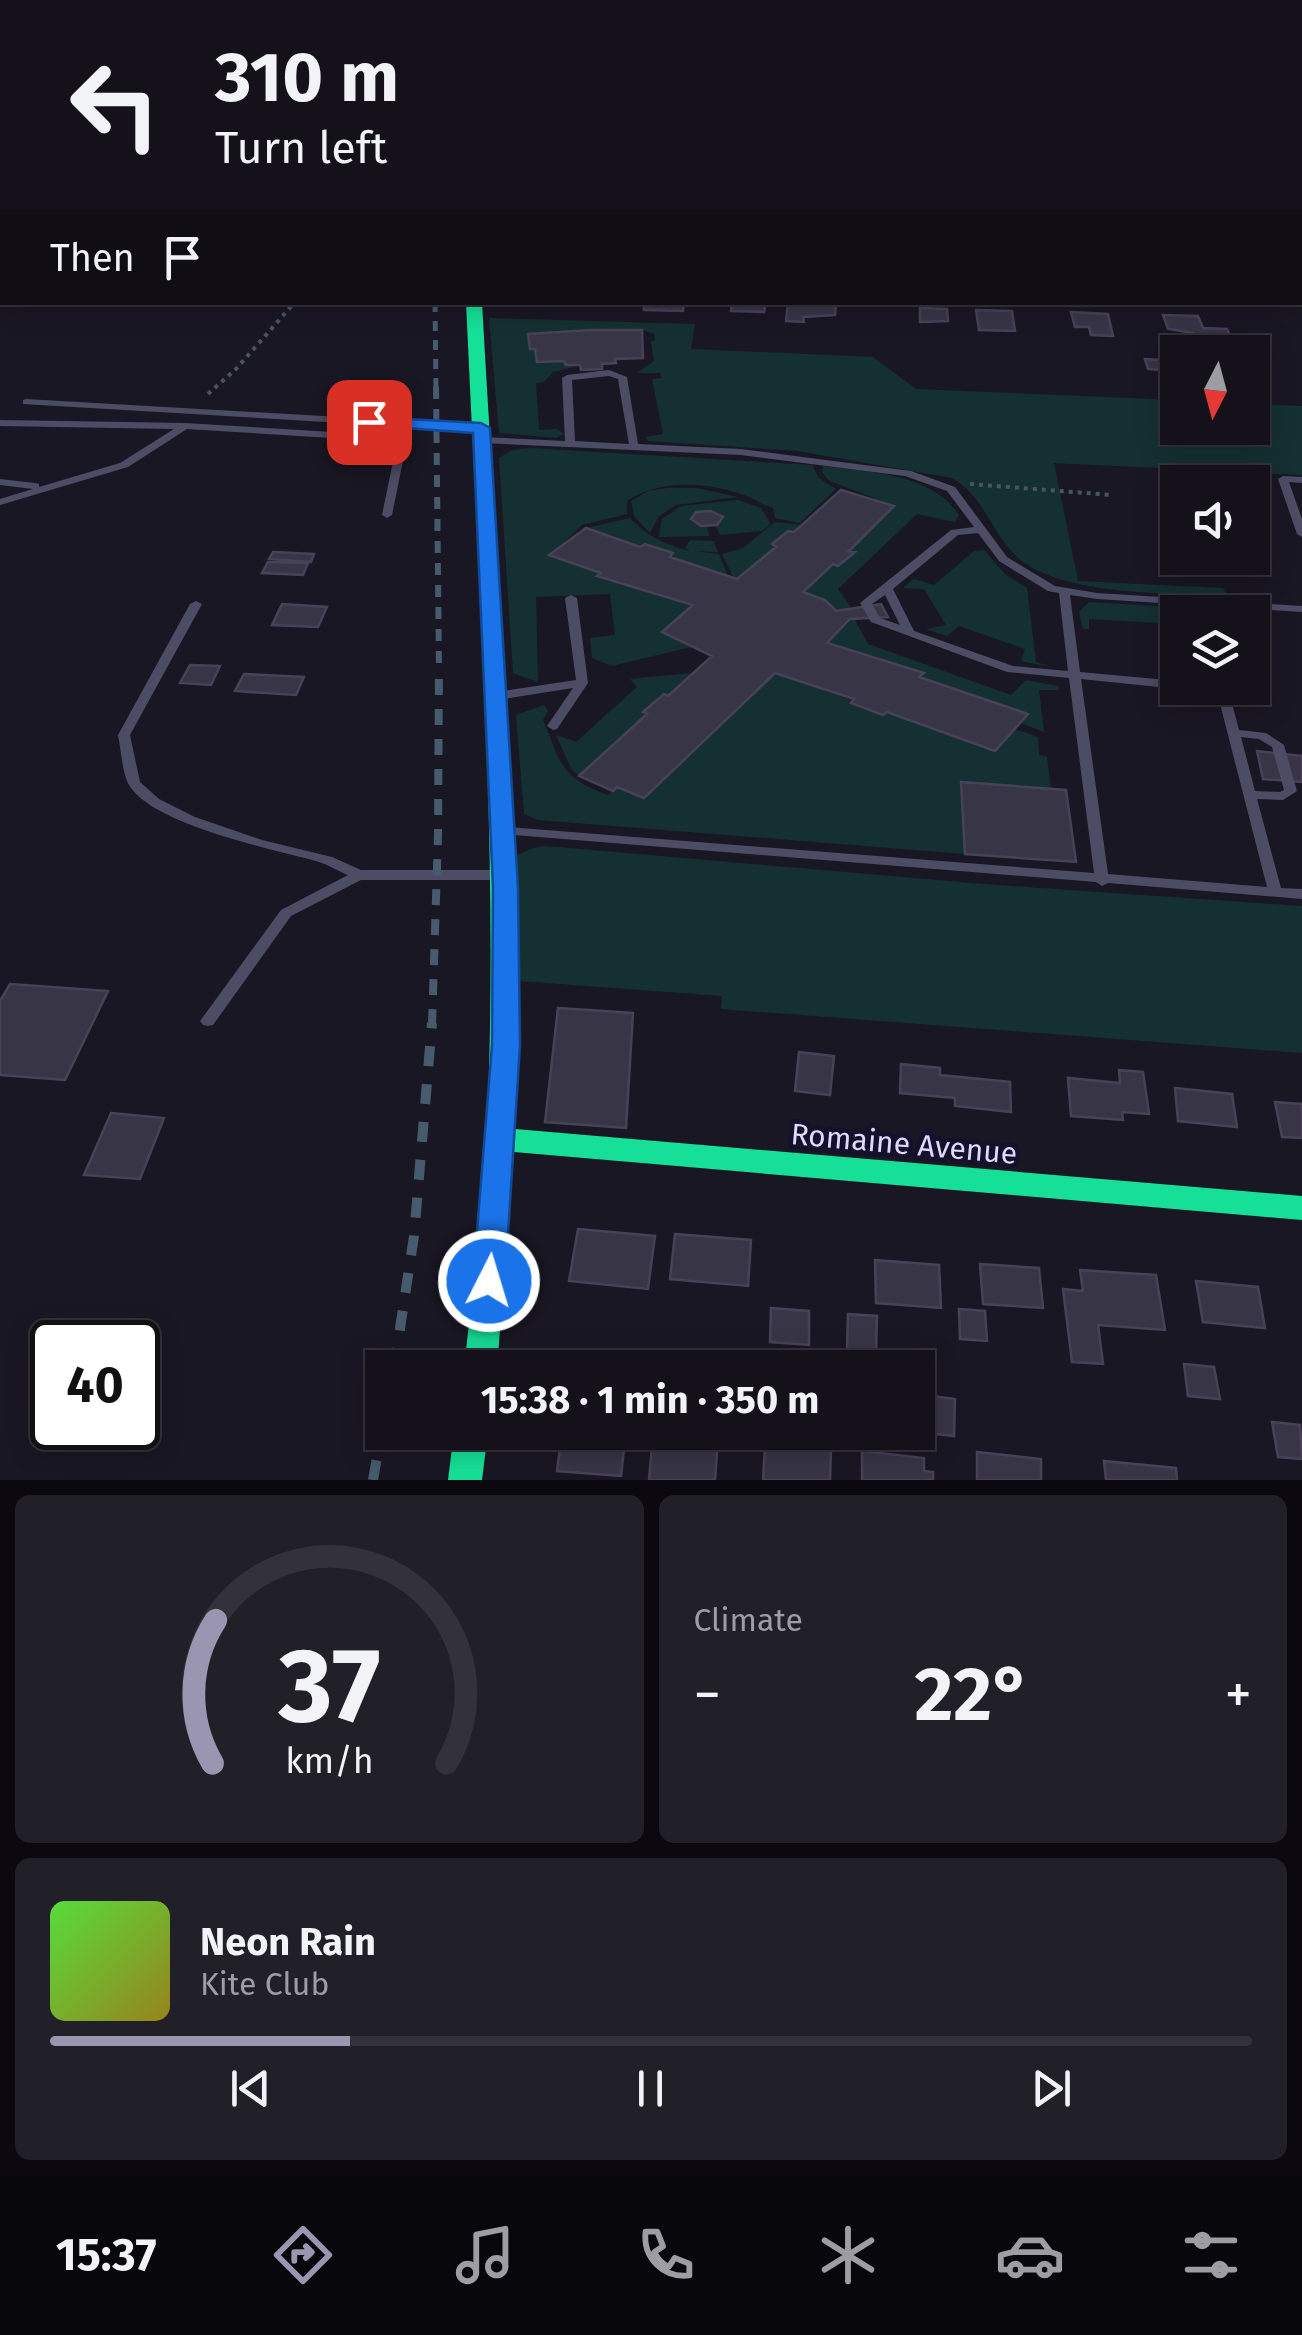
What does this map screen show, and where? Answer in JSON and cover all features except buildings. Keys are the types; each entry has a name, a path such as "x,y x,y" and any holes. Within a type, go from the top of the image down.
{"street":[{"path":"474,305 505,875 506,1045 482,1350"},
{"name":"Romaine Avenue","path":"501,1139 1302,1208"},
{"path":"465,1480 469,1450"}],"lane":[{"path":"570,443 567,378 609,373 622,377 634,447"},
{"path":"26,402 406,424 570,443 804,458 907,473 944,486 962,499 1010,566 1041,585 1064,592 1160,603"},
{"path":"0,423 186,426 402,439"},
{"path":"387,514 406,424"},
{"path":"0,502 124,465 186,426"},
{"path":"1302,480 1283,479 1302,534"},
{"path":"0,482 43,487"},
{"path":"981,529 955,532 866,603 876,620 1011,668 1076,678 1160,684"},
{"path":"886,588 908,633"},
{"path":"1064,592 1102,880"},
{"path":"553,726 582,683 571,598"},
{"path":"196,604 124,735 134,783 154,802 190,820 258,843 327,860 359,875 505,875"},
{"path":"1270,608 1302,608"},
{"path":"496,696 582,683"},
{"path":"1227,705 1275,892"},
{"path":"1234,733 1262,736 1278,744 1291,791 1282,796 1250,794"},
{"path":"503,831 1302,894"},
{"path":"208,1021 286,913 359,875"}],"path":[{"path":"186,411 236,369 292,305"},
{"path":"944,486 963,484 1112,495"}],"green space":[{"path":"489,318 695,324 691,349 873,357 916,389 1160,399 1160,445 1270,445 1270,405 1302,406 1302,475 1270,473 1270,465 1160,465 1160,468 1054,463 1078,581 1223,588 1226,594 1254,595 1164,594 1094,587 1036,570 1015,555 972,494 952,478 797,451 648,441 645,437 663,434 652,379 661,378 660,373 637,373 654,361 654,334 642,330 580,330 535,349 537,362 580,365 553,372 544,382 536,383 539,430 557,429 564,434 556,438 499,433"},
{"path":"512,450 812,465 819,478 836,489 800,523 775,518 773,508 744,495 715,487 684,485 640,494 627,501 627,514 582,525 550,556 601,573 599,576 693,605 662,632 695,646 612,666 592,658 590,638 615,635 610,594 536,597 538,682 513,673 499,458"},
{"path":"823,466 879,473 916,483 933,490 959,515 955,522 917,514 838,589 852,609 836,611 825,600 803,592 833,564 839,566 854,553 849,551 875,498 829,481 822,472"},
{"path":"696,488 738,497 676,505 659,516 650,533 634,516 631,501 648,491"},
{"path":"738,500 761,508 771,524 762,531 720,535 715,525 722,517 711,511 696,512 691,519 707,526 709,536 659,537 662,519 681,506"},
{"path":"630,518 657,539 690,551 685,548 690,540 714,541 718,552 694,551 719,554 728,576 670,557 672,552 645,544 640,547 586,528"},
{"path":"775,522 802,525 794,532 788,531 772,544 776,547 734,578 722,554 743,548"},
{"path":"984,550 1005,574 1027,588 1036,662 1055,668 1021,661 1025,649 959,626 947,636 926,629 946,625 924,589 903,588 914,579 934,585 974,551"},
{"path":"1089,602 1160,606 1160,623 1089,619 1089,629 1083,629 1079,612"},
{"path":"854,618 868,644 1011,695 1026,680 1058,686 1059,690 1039,690 1044,732 1021,723 1027,714 919,677 922,673 827,643"},
{"path":"691,673 668,696 663,694 644,711 647,714 579,776 571,768 556,735 576,742 637,687 630,679"},
{"path":"775,673 995,751 1015,729 1038,737 1039,755 1047,757 1051,789 961,782 965,854 538,820 524,814 516,715 544,705 548,711 543,720 571,775 608,795 617,787 644,798"},
{"path":"546,846 983,884 1302,906 1302,1053 721,1009 722,996 506,980 504,859"}],"railway":[{"path":"435,305 436,390"},
{"path":"436,387 439,668"},
{"path":"432,1025 439,668"},
{"path":"397,1350 414,1236 432,1023"},
{"path":"373,1480 378,1450"}],"traffic: fast":[{"path":"474,305 495,699 503,997 499,1164 482,1350"},
{"path":"501,1139 1302,1208"},
{"path":"465,1480 469,1450"}],"route":[{"path":"369,422 481,428 506,888 506,1045 489,1281"}]}
